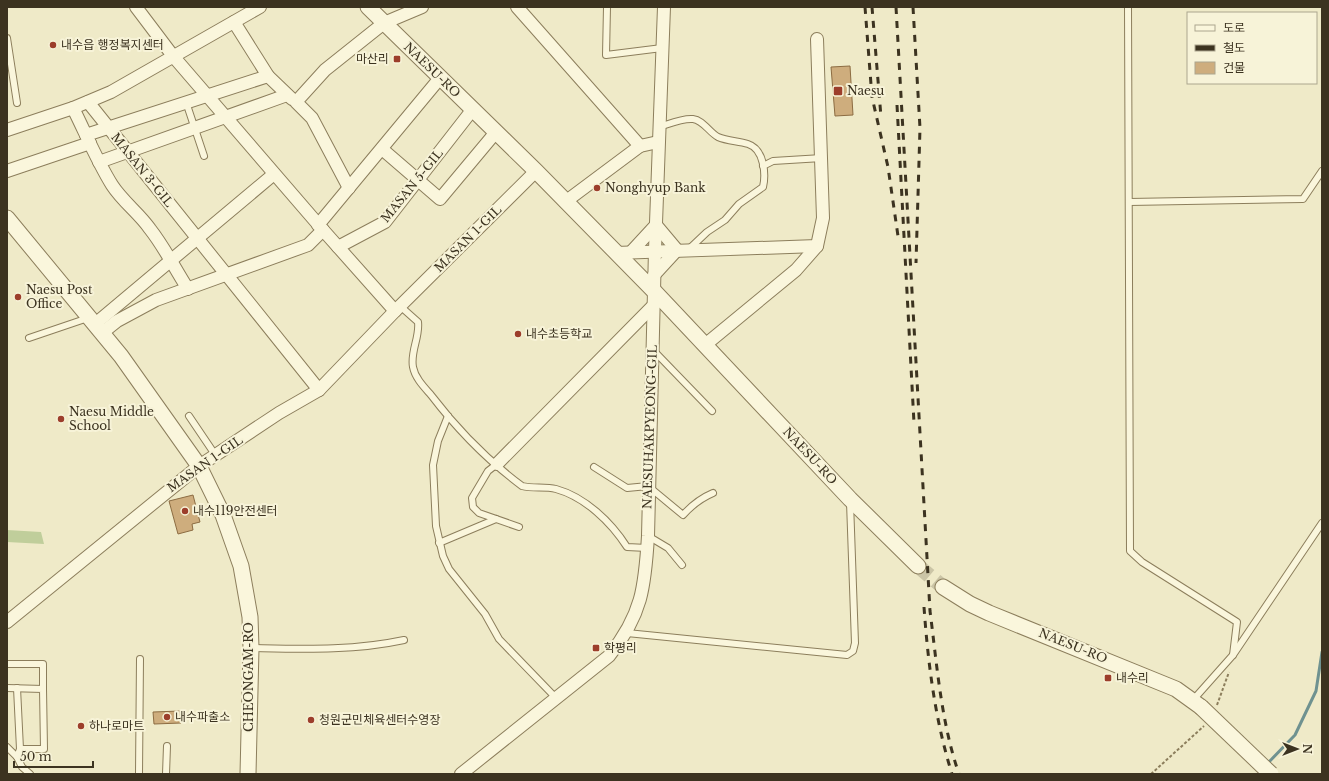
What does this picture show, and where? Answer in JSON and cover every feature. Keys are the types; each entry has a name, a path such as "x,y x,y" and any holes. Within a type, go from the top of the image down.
{"street":[{"path":"136,7 173,56 274,174 338,247 398,309"},
{"path":"7,130 72,108 111,92 260,7"},
{"name":"NAESU-RO","path":"368,7 536,171 616,252 654,298 705,345 850,499 918,566"},
{"path":"99,162 195,128 292,98 384,23 422,7"},
{"path":"517,7 640,146"},
{"name":"NAESUHAKPYEONG-GIL","path":"461,774 609,656 627,633 638,607 642,590 648,536 648,486 658,142 664,7"},
{"path":"234,22 268,76 312,118 349,188"},
{"path":"705,345 796,270 817,246 823,218 823,158 817,39"},
{"path":"7,171 88,139 107,128 268,76"},
{"path":"95,325 117,321 156,300 308,245 349,188 440,78"},
{"name":"MASAN 3-GIL","path":"88,102 107,128 228,275 319,390"},
{"name":"MASAN 3-GIL","path":"72,108 112,186 128,206 149,227 188,289"},
{"name":"MASAN 5-GIL","path":"338,247 385,222 473,110"},
{"path":"382,149 440,199 496,132"},
{"path":"566,202 640,146 658,142"},
{"name":"MASAN 1-GIL","path":"7,622 199,466 279,413 319,390 536,171"},
{"path":"95,325 274,174"},
{"name":"CHEONGAM-RO","path":"7,218 121,356 199,466 223,515 241,566 250,617 251,648 248,774"},
{"path":"632,251 656,225 682,250"},
{"path":"616,252 817,246"},
{"path":"654,275 682,250"},
{"path":"497,464 654,298"},
{"name":"NAESU-RO","path":"943,587 970,604 1176,689 1197,703 1272,774"}],"lane":[{"path":"606,7 606,55 662,48"},
{"path":"1128,7 1130,551 1142,562 1237,622 1233,655"},
{"path":"7,38 17,103"},
{"path":"186,102 204,156"},
{"path":"659,127 686,120 699,121 718,137 749,144 755,148 763,166 765,178 763,187 739,204 725,220 682,250"},
{"path":"763,166 773,161 823,158"},
{"path":"1129,202 1303,199 1322,171"},
{"path":"398,309 418,322 419,330 412,366 415,376 448,416 482,453 522,486 529,488 555,488 573,496 601,514 618,532 627,547 647,548"},
{"path":"29,338 95,325"},
{"path":"653,350 712,411"},
{"path":"189,416 216,456"},
{"path":"448,416 438,441 433,465 436,526 439,542 449,569 485,614 499,639 556,698"},
{"path":"497,464 488,471 472,498 474,507 479,513 518,527"},
{"path":"594,467 627,488 648,486 683,515 697,501 714,494"},
{"path":"627,633 847,656 853,651 855,643 850,499"},
{"path":"439,542 496,519"},
{"path":"1197,703 1233,655 1322,523"},
{"path":"648,536 668,548 682,565"},
{"path":"251,648 341,649 379,645 404,640"},
{"path":"139,774 140,659"},
{"path":"7,664 43,664 44,749 20,750"},
{"path":"7,688 43,688"},
{"path":"17,688 20,750 17,756"},
{"path":"166,774 167,746"},
{"path":"7,747 17,756 22,768 30,774"}],"green space":[{"path":"7,530 41,532 44,544 7,542"}],"building":[{"path":"850,66 853,115 835,116 831,67"},
{"name":"내수119안전센터","path":"193,495 200,522 192,524 193,530 178,534 169,501"},
{"name":"내수파출소","path":"180,711 181,723 154,724 153,712"}],"waterway":[{"path":"1267,764 1295,735 1316,691 1322,652"}],"tunnel":[{"path":"918,566 943,587"}],"railway":[{"path":"865,7 872,97 888,167 898,236"},
{"path":"872,7 881,117"},
{"path":"896,7 930,611 944,714 959,774"},
{"path":"913,7 920,128 916,263"},
{"path":"897,105 914,423"},
{"path":"924,607 933,691 941,733 952,774"}],"place":[{"name":"내수읍 행정복지센터","path":"53,45"},
{"name":"마산리","path":"397,59"},
{"name":"Naesu","path":"838,91"},
{"name":"Nonghyup Bank","path":"597,188"},
{"name":"Naesu Post Office","path":"18,297"},
{"name":"내수초등학교","path":"518,334"},
{"name":"Naesu Middle School","path":"61,419"},
{"name":"내수119안전센터","path":"185,511"},
{"name":"학평리","path":"596,648"},
{"name":"내수리","path":"1108,678"},
{"name":"내수파출소","path":"167,717"},
{"name":"청원군민체육센터수영장","path":"311,720"},
{"name":"하나로마트","path":"81,726"}]}
